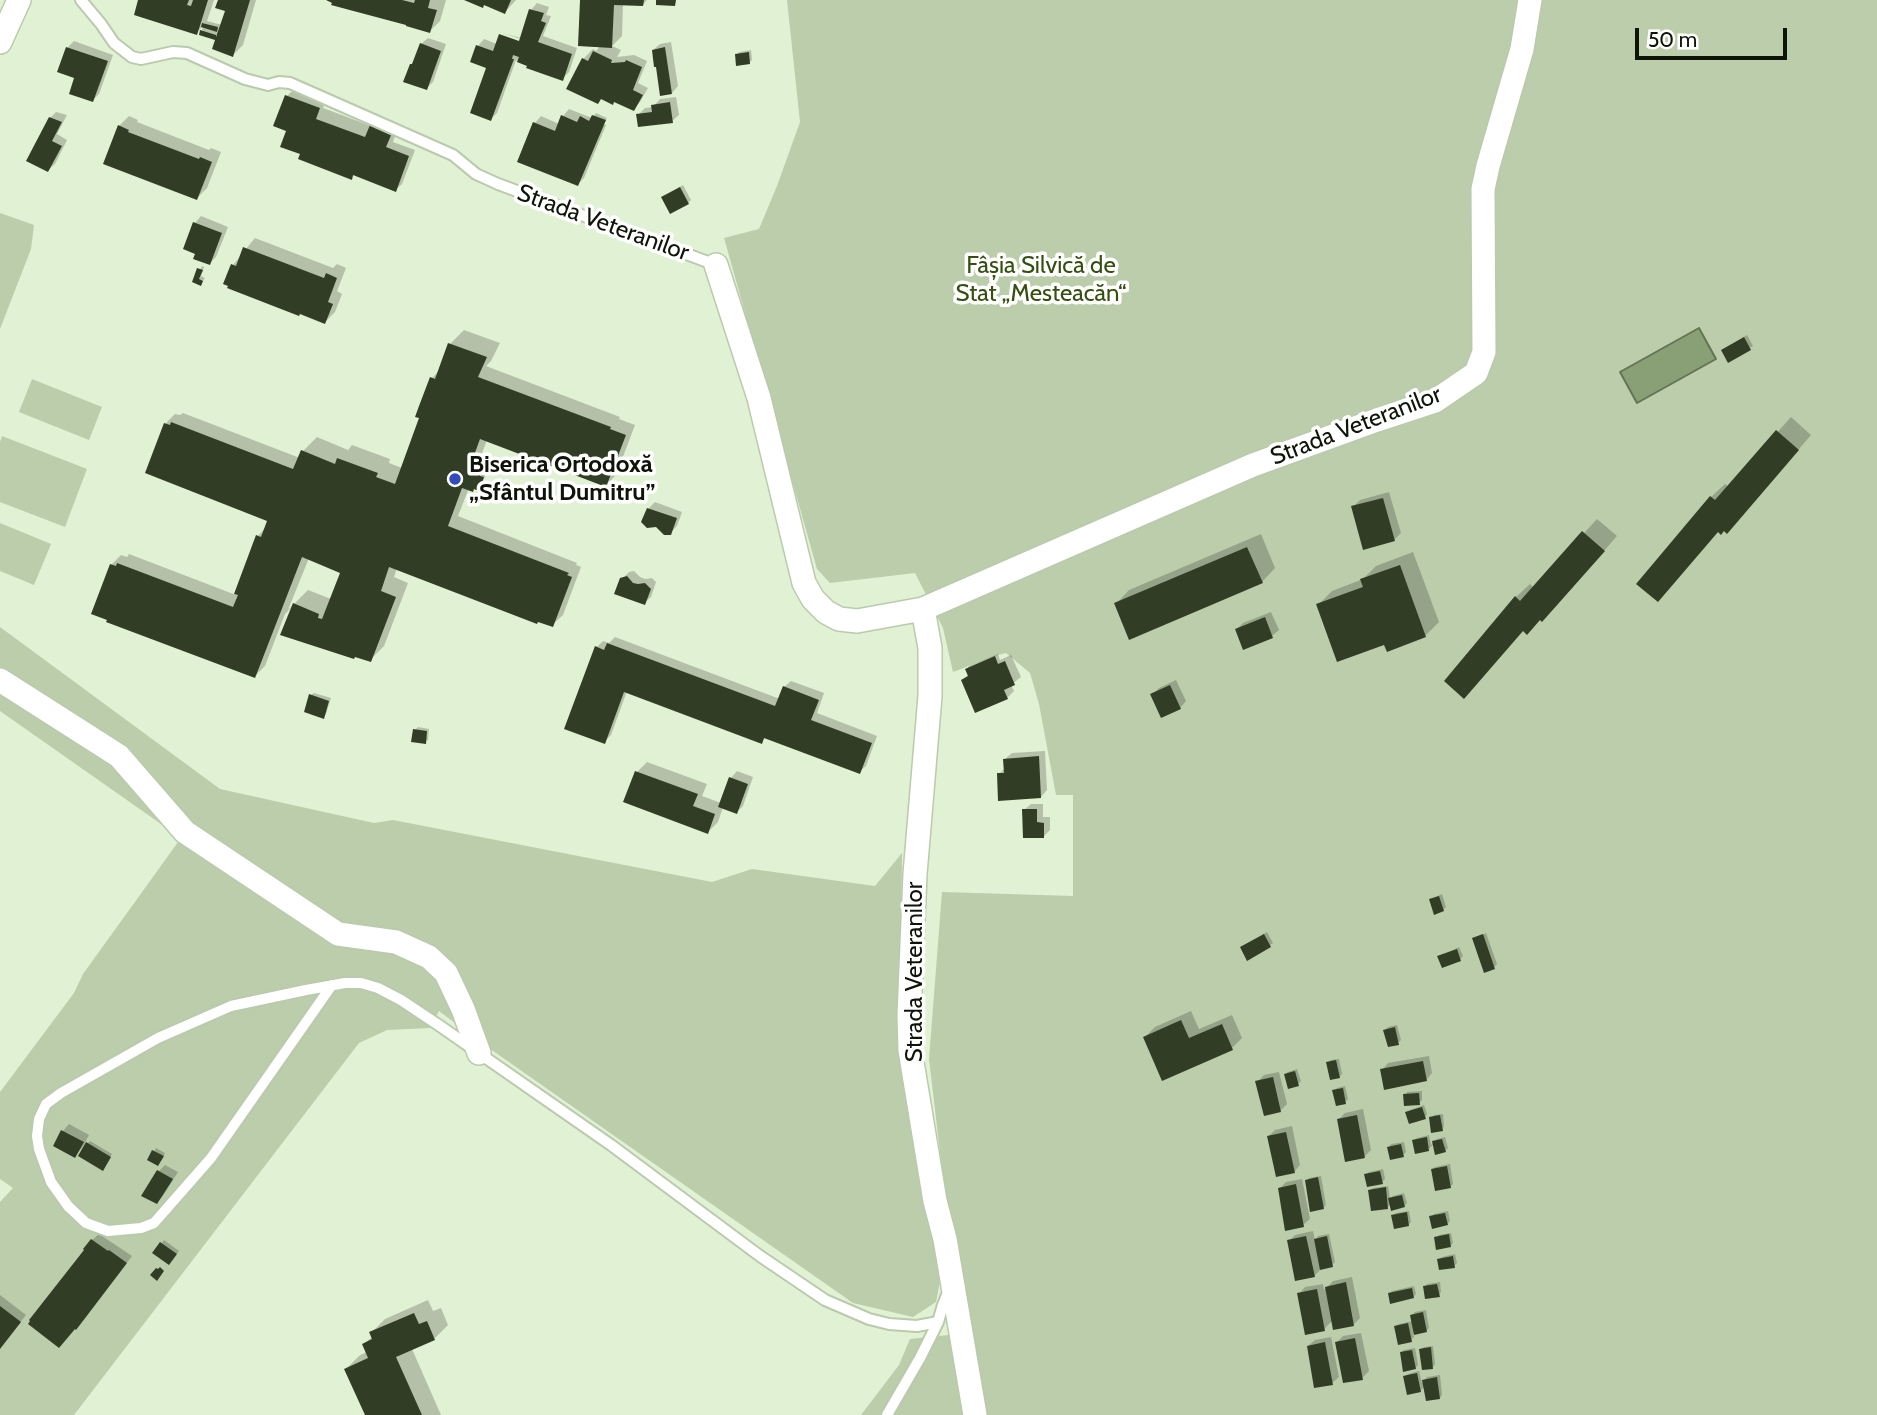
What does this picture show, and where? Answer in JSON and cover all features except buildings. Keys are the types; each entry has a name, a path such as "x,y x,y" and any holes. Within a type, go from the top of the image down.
{"street":[{"path":"0,42 19,0"},
{"name":"Strada Veteranilor","path":"716,265 759,398 804,583 813,599 826,612 839,619 857,621 923,609 1253,465 1435,401 1476,373 1484,352 1483,189 1522,49 1530,0"},
{"name":"Strada Veteranilor","path":"923,609 930,648 930,696 915,874 910,1050 975,1415"},
{"path":"0,680 120,756 185,832 338,934 396,942 429,957 446,973 463,1009 479,1054"}],"lane":[{"name":"Strada Veteranilor","path":"81,0 114,43 132,57 141,59 173,52 187,53 245,79 268,85 290,83 453,155 476,174 498,184 716,265"},
{"path":"332,985 211,1158 154,1223 141,1228 108,1231 86,1223 68,1206 51,1182 39,1149 38,1119 46,1104 158,1038 231,1006 332,985 360,984 378,988 401,1000 611,1145 760,1256 825,1300 858,1315 889,1324 917,1326 939,1322"},
{"path":"887,1415 939,1322 953,1282"}],"green space":[{"name":"Fâșia Silvică de Stat „Mesteacăn“","path":"787,0 1877,0 1877,1415 983,1415 947,1211 929,1059 942,892 1073,896 1073,795 1056,795 1039,704 1030,673 1006,653 953,672 943,628 915,573 830,583 817,569 724,238 759,229 800,122"},
{"path":"0,213 34,225 31,249 0,329"},
{"path":"32,379 102,407 89,440 19,412"},
{"path":"2,436 87,469 65,527 0,502"},
{"path":"0,523 51,544 34,585 0,571"},
{"path":"0,627 220,789 374,823 393,820 712,882 752,869 875,886 902,853 900,1053 941,1276 936,1302 913,1317 853,1303 439,1011 430,1028 387,1030 359,1043 74,1415 0,1415 0,1202 13,1188 0,1179 0,1092 74,993 83,974 181,838 0,711"},
{"path":"949,1335 964,1415 861,1415 899,1365 910,1339"}],"shaded area":[{"path":"1699,328 1716,359 1637,403 1620,372"}],"place":[{"name":"Biserica Ortodoxă „Sfântul Dumitru”","path":"455,479"}]}
